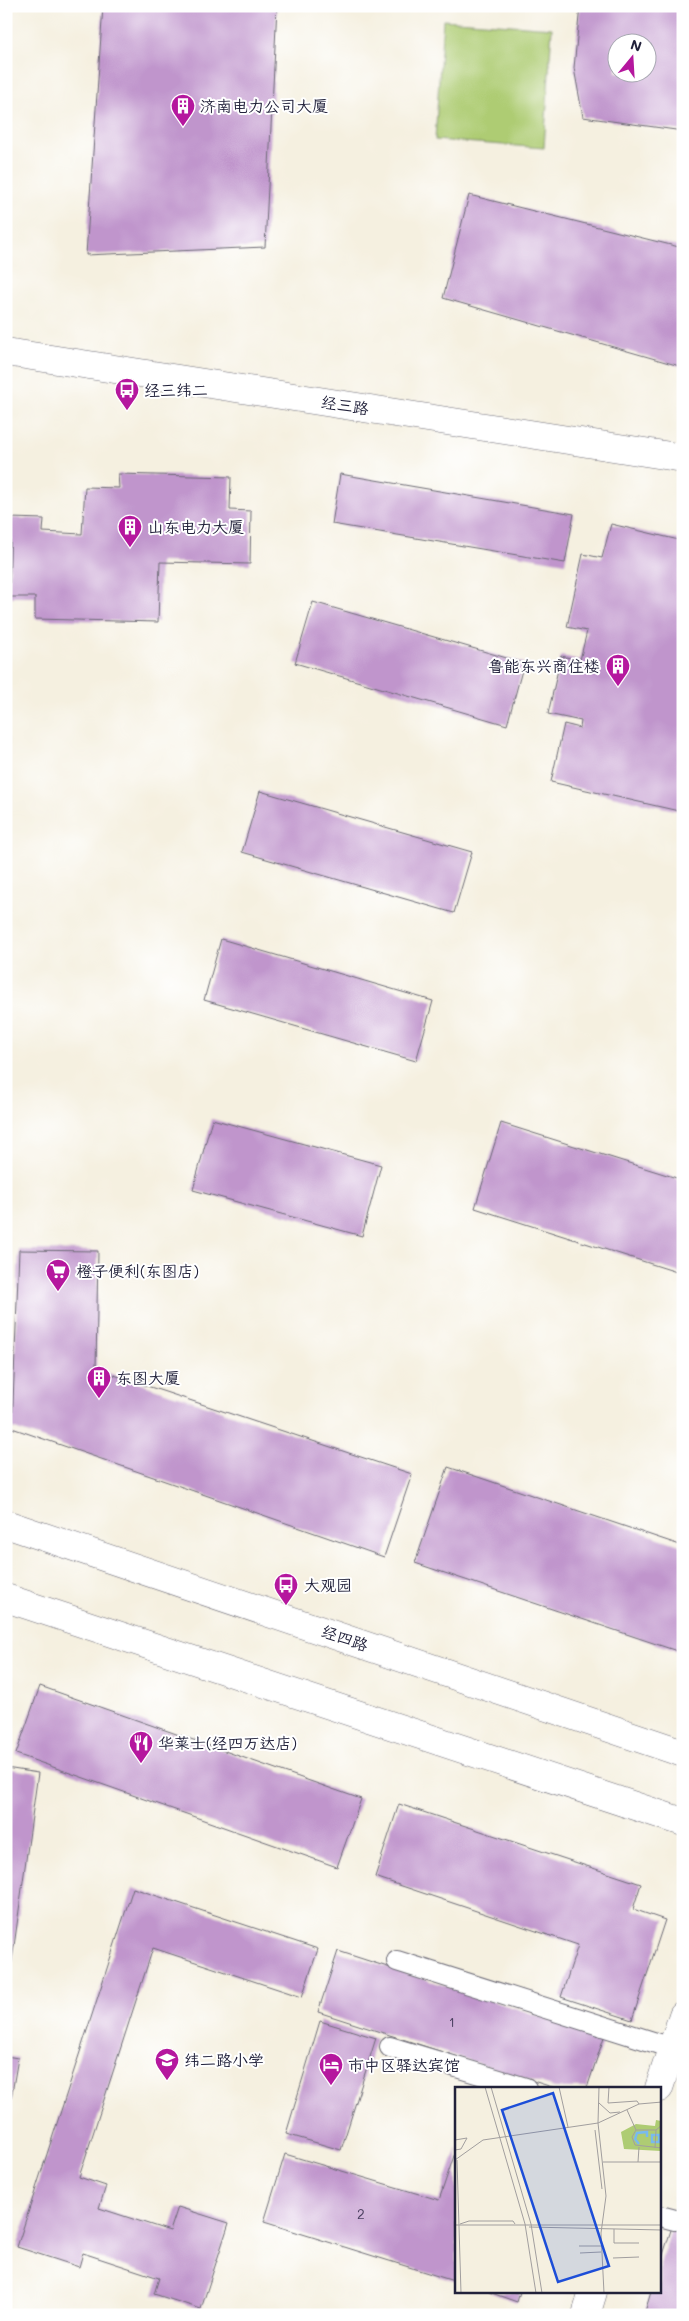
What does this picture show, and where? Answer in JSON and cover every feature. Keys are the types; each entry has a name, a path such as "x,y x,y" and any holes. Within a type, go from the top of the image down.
{"main road":[{"name":"经三路","path":"6,352 683,458"},
{"name":"经四路","path":"6,1524 683,1753"},
{"path":"6,1598 683,1822"},
{"path":"658,2087 683,2015"},
{"path":"586,2315 592,2294"}],"lane":[{"path":"397,1961 672,2048"},
{"path":"390,2047 523,2087"}],"green space":[{"path":"443,20 552,28 544,148 435,140"}],"building":[{"name":"济南电力公司大厦","path":"103,6 277,6 265,247 86,255"},
{"path":"580,6 683,8 683,131 583,117 574,68"},
{"path":"469,195 683,248 683,367 443,298"},
{"name":"山东电力大厦","path":"118,474 231,477 230,510 251,511 250,564 160,562 158,622 35,619 35,597 9,597 11,518 44,519 43,532 82,534 85,487 119,488"},
{"path":"340,474 574,514 565,563 332,524"},
{"name":"鲁能东兴商住楼","path":"611,524 683,541 683,812 551,782 564,724 580,728 581,721 548,714 561,656 580,660 587,631 567,627 583,554 602,558"},
{"path":"313,602 524,663 507,725 295,663"},
{"path":"260,791 472,852 454,913 242,852"},
{"path":"221,939 433,1001 416,1061 204,1000"},
{"path":"212,1119 381,1165 362,1236 193,1190"},
{"path":"501,1123 683,1180 683,1274 475,1208"},
{"name":"东图大厦","path":"19,1250 98,1251 96,1369 412,1474 384,1557 12,1428"},
{"path":"448,1467 683,1546 683,1653 415,1563"},
{"path":"40,1686 361,1799 337,1867 16,1754"},
{"path":"6,1768 38,1773 10,1975 6,1974"},
{"path":"399,1804 641,1884 633,1909 665,1920 632,2020 561,1997 578,1945 375,1877"},
{"path":"133,1888 318,1949 302,1997 153,1948 79,2177 106,2186 99,2208 170,2231 178,2207 229,2223 201,2309 154,2294 159,2278 83,2253 79,2267 17,2247"},
{"path":"338,1951 604,2037 587,2087 552,2087 318,2012"},
{"name":"市中区驿达宾馆","path":"320,2021 376,2038 341,2150 286,2134"},
{"path":"6,2056 18,2058 7,2122 6,2122"},
{"path":"477,2081 497,2087 475,2087"},
{"path":"455,2153 455,2281 264,2222 285,2154 439,2200"},
{"path":"682,2196 683,2315 644,2315 650,2294 662,2294 662,2258"},
{"path":"495,2294 519,2294 517,2302"}],"place":[{"name":"济南电力公司大厦","path":"183,127"},
{"name":"经三纬二","path":"127,411"},
{"name":"山东电力大厦","path":"130,548"},
{"name":"鲁能东兴商住楼","path":"618,687"},
{"name":"橙子便利(东图店)","path":"58,1292"},
{"name":"东图大厦","path":"99,1399"},
{"name":"大观园","path":"286,1606"},
{"name":"华莱士(经四万达店)","path":"141,1764"},
{"name":"纬二路小学","path":"167,2081"},
{"name":"市中区驿达宾馆","path":"331,2086"}]}
